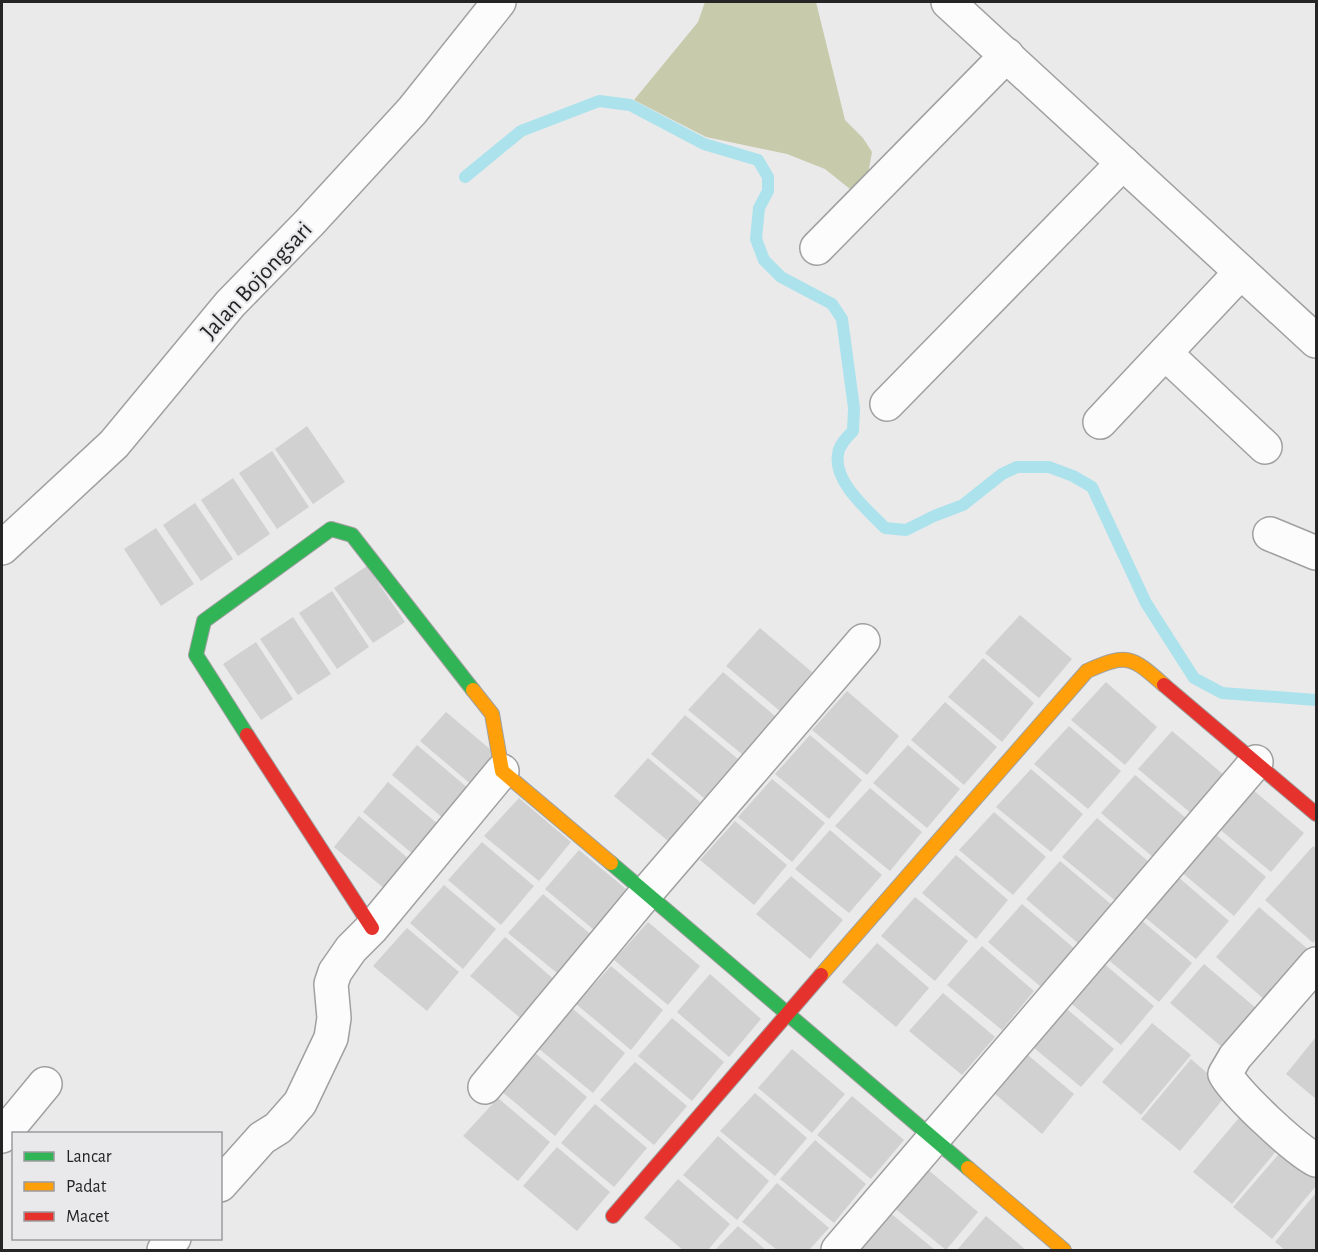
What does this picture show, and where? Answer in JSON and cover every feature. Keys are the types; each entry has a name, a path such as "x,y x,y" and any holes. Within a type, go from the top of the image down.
{"street":[{"name":"Jalan Bojongsari","path":"2,548 114,444 230,304 302,231 412,111 499,2"},
{"path":"948,2 1317,342"},
{"path":"817,248 1007,55"},
{"path":"887,404 1123,163"},
{"path":"1100,422 1241,272"},
{"path":"1165,352 1265,447"},
{"path":"372,928 196,655 204,621 331,529 352,535 492,714 502,771 789,1013 1064,1251"},
{"path":"1270,534 1317,553"},
{"path":"485,1087 647,892 863,641"},
{"path":"613,1216 1048,713 1088,671 1117,658 1139,663 1317,814"},
{"path":"837,1251 1256,762"},
{"path":"222,1183 262,1138 278,1128 300,1103 331,1038 334,1018 331,984 335,972 351,949 372,928 502,771"},
{"path":"1317,964 1235,1057 1226,1074 1234,1089 1245,1100 1317,1160"},
{"path":"2,1136 45,1084"}],"green space":[{"path":"705,2 816,2 845,120 863,138 872,152 866,185 850,189 825,169 787,154 706,137 634,100 698,22"}],"building":[{"path":"307,426 345,482 313,504 275,449"},
{"path":"272,451 309,507 277,529 239,473"},
{"path":"233,478 270,534 238,556 201,500"},
{"path":"195,503 233,559 201,581 163,525"},
{"path":"156,528 194,584 161,606 124,549"},
{"path":"367,566 405,622 373,643 334,588"},
{"path":"332,591 369,647 337,669 299,613"},
{"path":"1020,615 1072,659 1039,698 985,653"},
{"path":"293,617 331,674 298,695 260,639"},
{"path":"760,628 812,672 780,711 726,666"},
{"path":"256,642 293,699 261,720 223,664"},
{"path":"983,658 1034,703 1002,742 948,697"},
{"path":"723,672 775,716 743,755 688,710"},
{"path":"1106,682 1157,727 1125,765 1071,720"},
{"path":"847,691 899,736 867,775 812,730"},
{"path":"945,702 997,747 964,785 911,740"},
{"path":"446,712 497,755 472,785 420,741"},
{"path":"685,715 738,759 704,798 651,754"},
{"path":"1069,726 1121,771 1088,809 1034,764"},
{"path":"1172,731 1224,775 1192,814 1138,769"},
{"path":"810,735 862,780 829,819 775,774"},
{"path":"417,745 469,789 444,819 392,775"},
{"path":"908,745 960,789 927,828 873,783"},
{"path":"648,758 700,802 668,841 614,796"},
{"path":"1031,769 1083,814 1051,852 996,807"},
{"path":"1135,775 1187,819 1154,858 1101,813"},
{"path":"772,779 825,823 792,862 738,817"},
{"path":"388,782 439,825 414,855 363,812"},
{"path":"870,788 922,832 890,871 835,826"},
{"path":"1252,789 1304,833 1271,872 1217,827"},
{"path":"519,798 571,842 539,881 484,836"},
{"path":"994,812 1046,857 1013,895 959,850"},
{"path":"359,816 410,860 385,889 334,847"},
{"path":"1097,818 1149,862 1117,902 1062,857"},
{"path":"735,821 787,865 754,905 700,860"},
{"path":"830,830 882,875 849,913 795,869"},
{"path":"1214,833 1266,877 1234,916 1180,871"},
{"path":"482,842 534,886 501,925 448,880"},
{"path":"1313,846 1316,848 1316,939 1313,943 1265,900"},
{"path":"579,850 632,894 599,934 545,889"},
{"path":"956,855 1008,900 976,939 922,893"},
{"path":"1060,861 1112,905 1079,944 1026,899"},
{"path":"791,876 843,920 810,959 756,914"},
{"path":"1177,876 1229,921 1196,959 1142,915"},
{"path":"444,885 496,929 463,969 410,923"},
{"path":"543,894 595,938 562,977 508,933"},
{"path":"915,897 968,941 935,981 881,936"},
{"path":"1022,904 1075,949 1041,987 988,942"},
{"path":"1259,907 1309,950 1266,1001 1216,957"},
{"path":"1140,919 1192,963 1159,1002 1105,957"},
{"path":"648,922 700,966 668,1005 614,960"},
{"path":"407,928 459,972 427,1011 373,966"},
{"path":"505,937 557,982 524,1021 470,976"},
{"path":"877,943 929,988 896,1027 842,982"},
{"path":"982,946 1034,991 1002,1030 947,985"},
{"path":"1102,962 1154,1006 1121,1045 1067,1000"},
{"path":"1204,964 1257,1009 1223,1048 1170,1003"},
{"path":"611,966 663,1010 631,1050 576,1004"},
{"path":"710,974 761,1019 729,1057 677,1012"},
{"path":"943,993 995,1037 962,1075 909,1031"},
{"path":"1061,1004 1114,1049 1081,1087 1027,1042"},
{"path":"573,1009 625,1053 593,1093 538,1048"},
{"path":"672,1018 724,1062 692,1101 638,1056"},
{"path":"1152,1023 1191,1055 1141,1115 1102,1082"},
{"path":"1316,1037 1316,1099 1286,1074"},
{"path":"792,1049 845,1094 812,1133 758,1088"},
{"path":"1022,1050 1074,1094 1042,1134 988,1088"},
{"path":"535,1053 587,1097 555,1136 501,1091"},
{"path":"1191,1059 1229,1092 1180,1151 1141,1119"},
{"path":"635,1062 687,1106 654,1145 600,1100"},
{"path":"755,1093 807,1138 775,1176 720,1131"},
{"path":"852,1096 904,1140 871,1179 817,1135"},
{"path":"498,1098 550,1142 518,1181 463,1136"},
{"path":"595,1104 647,1148 614,1187 561,1143"},
{"path":"1244,1112 1282,1144 1232,1204 1193,1172"},
{"path":"718,1136 769,1181 737,1220 683,1175"},
{"path":"815,1140 866,1184 834,1223 780,1179"},
{"path":"557,1147 610,1192 577,1231 523,1186"},
{"path":"1284,1148 1316,1175 1316,1186 1272,1239 1233,1207"},
{"path":"926,1168 978,1212 946,1250 892,1206"},
{"path":"678,1179 730,1224 708,1250 683,1250 644,1218"},
{"path":"777,1183 829,1228 809,1250 777,1250 742,1222"},
{"path":"1316,1193 1316,1250 1285,1250 1275,1242"},
{"path":"889,1212 935,1250 855,1250"},
{"path":"986,1216 1026,1250 957,1250"},
{"path":"738,1226 766,1250 715,1250"}],"waterway":[{"path":"465,177 521,131 599,101 630,105 704,144 758,160 768,177 768,191 759,208 756,239 764,260 781,277 832,304 842,319 854,408 853,431 840,447 838,464 841,475 853,495 885,528 906,530 963,505 1002,474 1017,467 1049,467 1073,476 1092,487 1146,603 1194,678 1222,693 1316,700"}],"traffic: fast":[{"path":"247,735 196,655 204,621 331,529 352,535 473,690"},
{"path":"611,863 968,1168"}],"traffic: slow":[{"path":"821,975 1087,671 1112,662 1128,660 1144,668 1164,685"},
{"path":"473,690 492,714 502,771 611,863"},
{"path":"968,1168 1064,1250"}],"traffic: jam":[{"path":"1164,685 1316,814"},
{"path":"247,735 372,928"},
{"path":"613,1216 821,975"}]}
